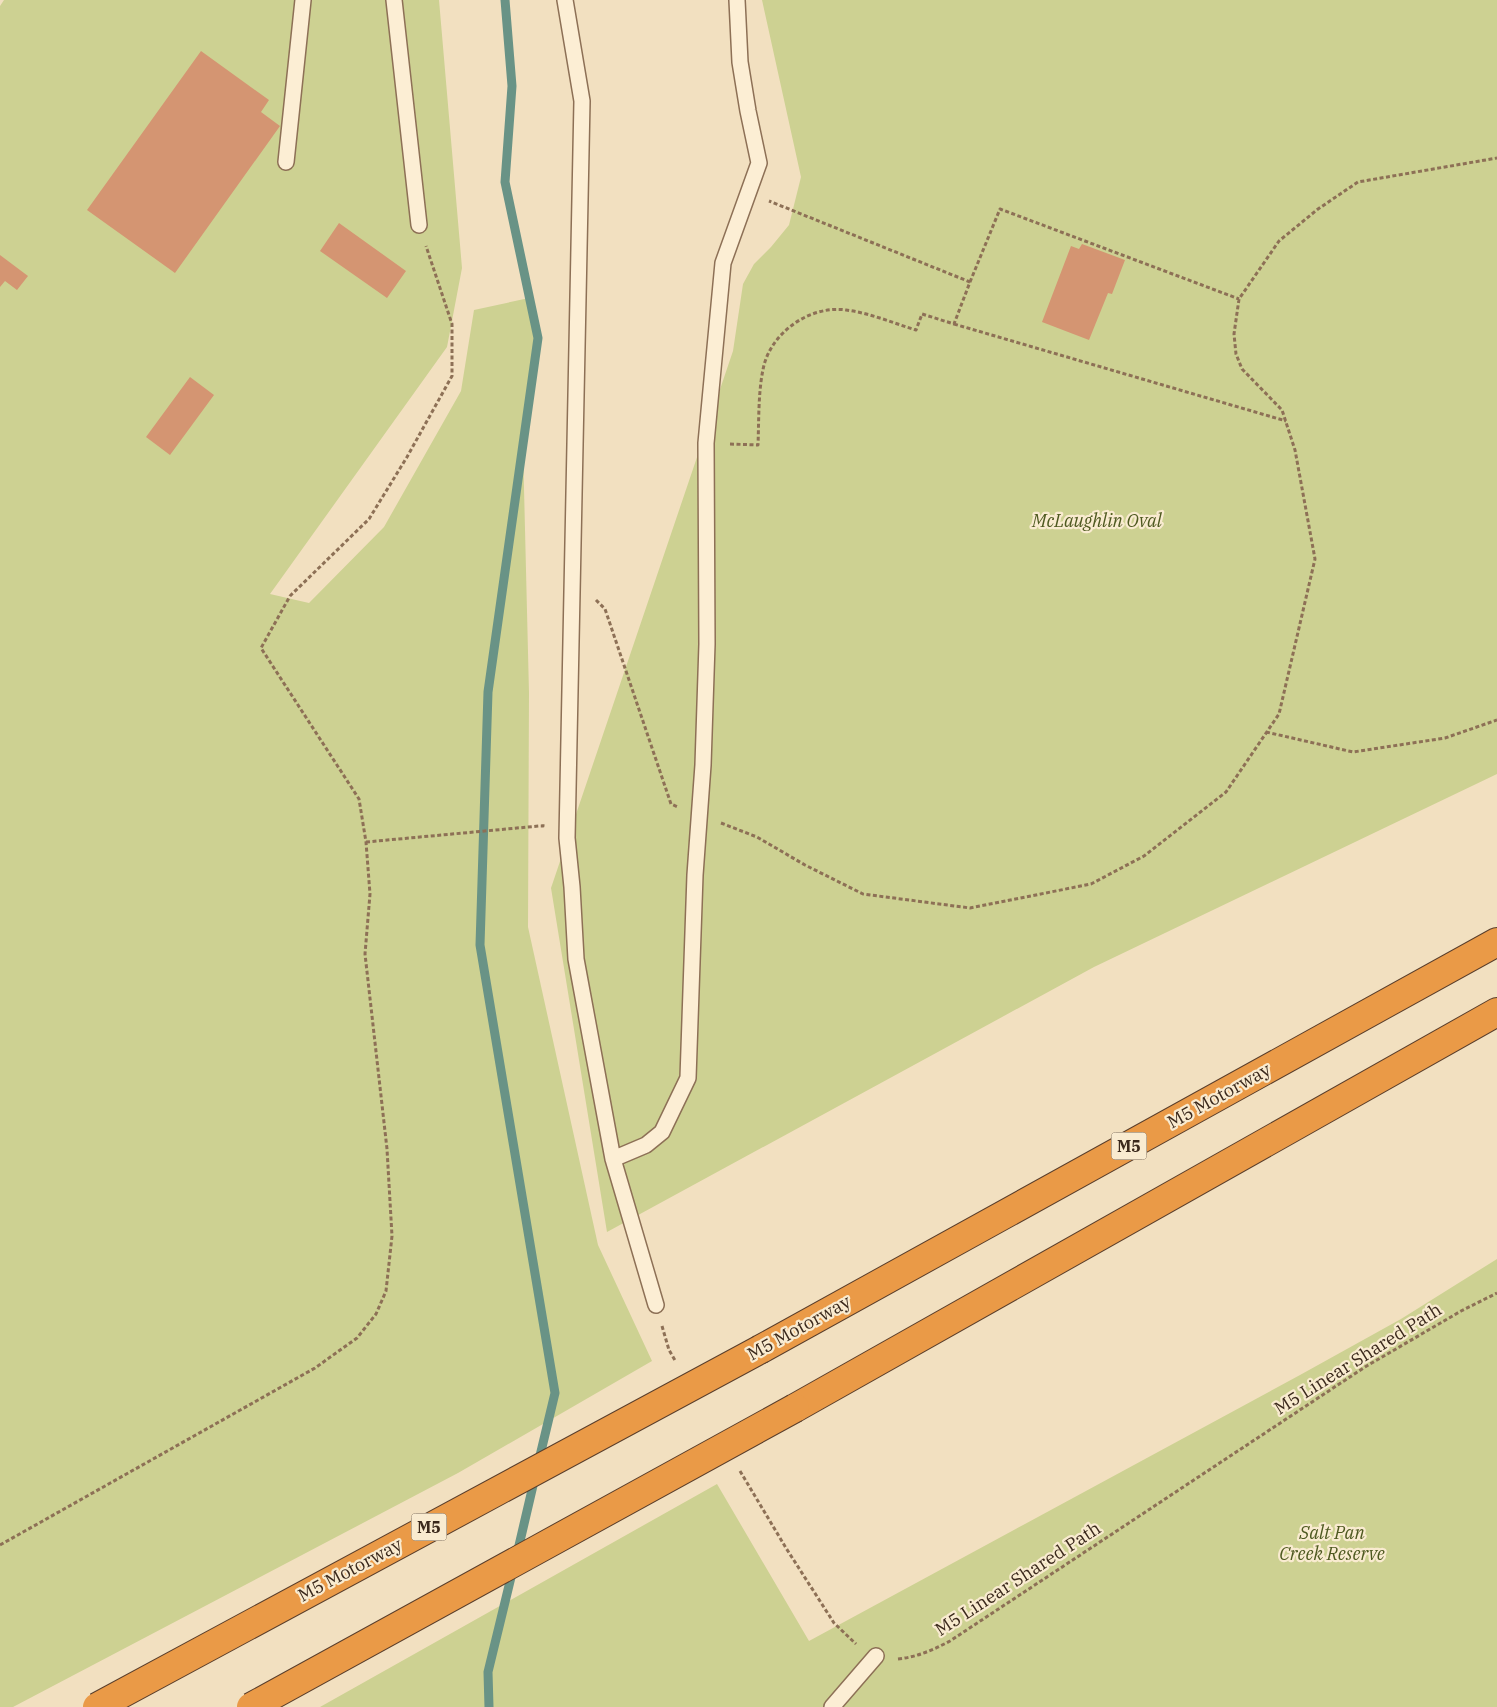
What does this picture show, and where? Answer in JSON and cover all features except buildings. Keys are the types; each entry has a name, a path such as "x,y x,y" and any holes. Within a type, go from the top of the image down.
{"highway":[{"name":"M5 Motorway","path":"97,1707 761,1348 1497,942"},
{"path":"251,1707 795,1408 1497,1012"}],"lane":[{"path":"286,162 303,0"},
{"path":"394,0 419,225"},
{"path":"565,0 582,101 567,838 576,959 613,1159 656,1305"},
{"path":"613,1159 646,1145 662,1132 688,1078 695,875 704,766 707,644 706,443 723,263 759,163 740,62 737,0"},
{"path":"832,1707 876,1656"}],"path":[{"path":"573,576 605,609 671,804 757,837 805,865 863,894 970,908 1091,884 1144,856 1226,792 1279,714 1315,559 1295,450 1282,410 1242,369 1236,354 1234,334 1239,299 1279,241 1318,209 1358,182 1497,158"},
{"path":"748,193 970,282"},
{"path":"954,324 1000,209 1239,299"},
{"path":"0,1545 315,1368 357,1338 376,1314 386,1291 392,1236 387,1149 365,954 370,894 366,842 359,799 261,648 290,596 368,519 407,457 452,376 452,324 419,225"},
{"path":"706,443 758,445 761,383 764,364 778,337 800,320 832,310 845,310 916,330 922,314 1286,421"},
{"path":"1266,732 1353,752 1445,738 1497,720"},
{"path":"366,842 539,826"},
{"name":"M5 Linear Shared Path","path":"737,1466 834,1623 860,1648 876,1656 891,1659 910,1658 928,1652 950,1641 1365,1367 1460,1311 1497,1293"},
{"path":"656,1305 669,1350 679,1367"}],"green space":[{"path":"4,0 439,0 462,268 447,347 270,594 309,603 384,527 461,391 474,310 529,298 538,338 523,447 529,693 528,927 598,1245 652,1361 458,1473 13,1707 0,1707 0,6"},
{"name":"McLaughlin Oval","path":"762,0 1497,0 1497,774 1094,967 607,1232 551,888 733,351 743,284 754,264 789,225 801,177"},
{"name":"Salt Pan Creek Reserve","path":"1497,1259 1497,1707 320,1707 717,1484 809,1641 1401,1319"}],"waterway":[{"path":"505,0 512,86 505,182 538,338 488,692 480,945 555,1393 538,1464"},
{"path":"517,1554 535,1477"},
{"path":"489,1707 488,1672 513,1569"}]}
